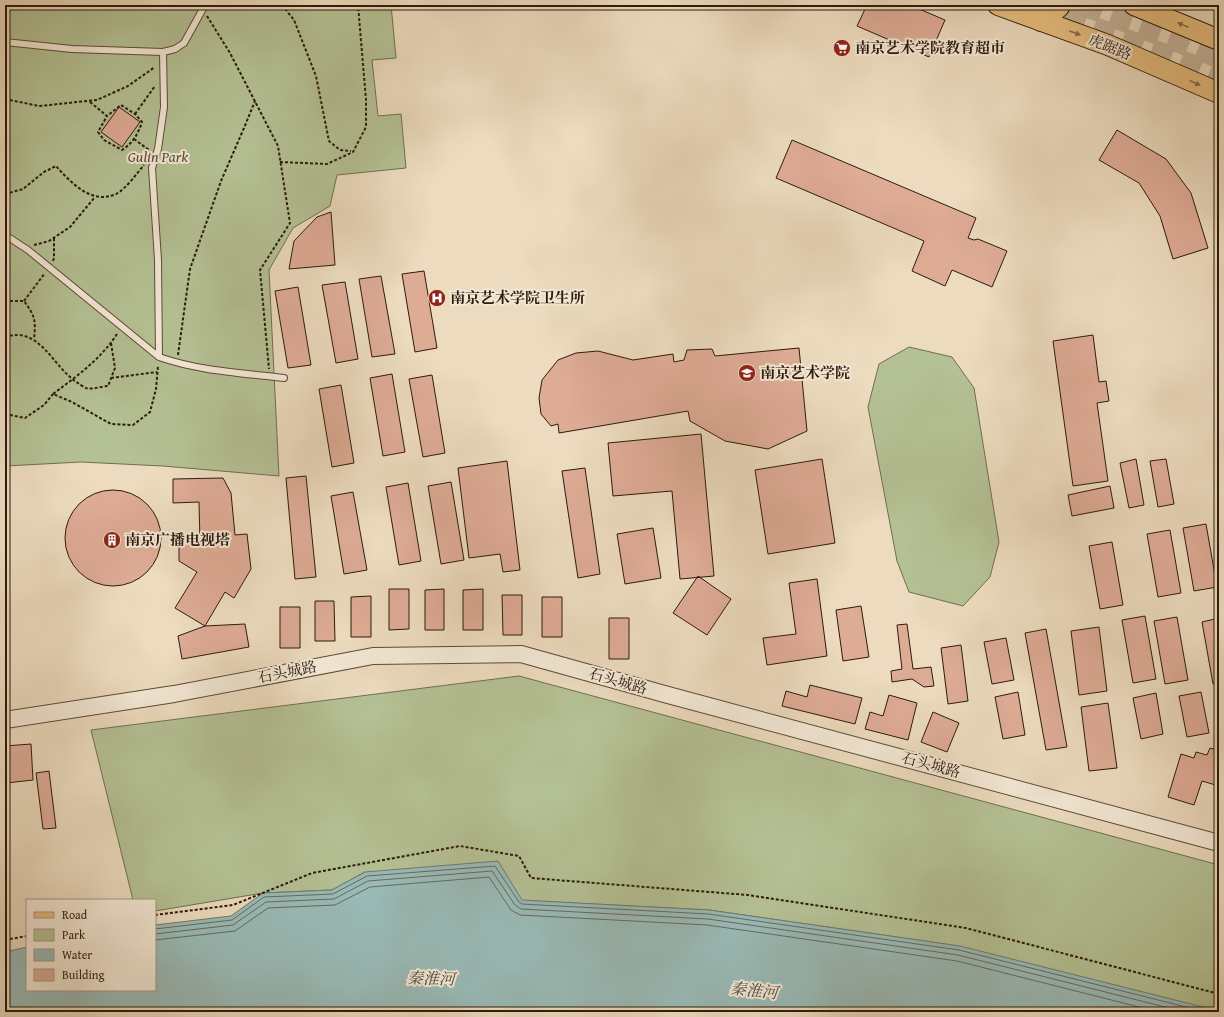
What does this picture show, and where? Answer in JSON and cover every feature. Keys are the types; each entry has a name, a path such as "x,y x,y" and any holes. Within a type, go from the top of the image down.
{"main road":[{"name":"虎踞路","path":"998,5 1108,45 1219,93"},
{"path":"1041,21 1059,7 1059,5"},
{"path":"1134,5 1219,40"}],"street":[{"name":"石头城路","path":"5,720 174,694 373,656 521,654 668,695 1198,836 1219,843"}],"lane":[{"path":"5,42 72,49 163,52 175,49 184,43 204,7"},
{"path":"159,356 158,260 152,168 164,106 163,52"},
{"path":"5,235 23,247 159,356 176,363 206,370 284,378"}],"path":[{"path":"282,5 294,20 316,76 329,141 340,150 353,152"},
{"path":"280,162 327,164 353,152 366,127 366,100 358,5"},
{"path":"204,7 230,53 278,146 290,223 260,270 270,376"},
{"path":"5,99 39,106 97,100 128,86 163,62"},
{"path":"135,114 163,75"},
{"path":"89,101 107,116"},
{"path":"176,363 190,269 221,181 255,101"},
{"path":"121,105 135,114 142,122 134,139 122,150 104,140 98,132 107,116 121,105"},
{"path":"5,194 23,189 44,172 56,166 73,184 90,195 103,198 117,193 155,154 134,139"},
{"path":"23,247 49,241 70,227 95,196"},
{"path":"5,301 24,301 31,310 36,323 34,340"},
{"path":"5,414 25,418 44,405 53,394 96,360 111,343 122,326"},
{"path":"5,337 12,335 30,337 43,347 72,380 86,388 108,386 116,368 111,343"},
{"path":"53,394 72,402 111,424 133,425 150,412 156,389 159,356"},
{"path":"111,378 157,372"},
{"path":"156,915 233,905 312,872 460,846 518,856 531,878 748,895 966,928 1219,994"},
{"path":"5,940 26,936"}],"green space":[{"name":"Gulin Park","path":"5,5 391,5 396,58 372,60 378,116 401,114 406,168 337,175 330,206 293,228 269,270 279,476 163,466 81,462 5,466"},
{"path":"909,347 952,357 974,388 999,542 990,577 963,606 909,592 897,561 868,407 879,364"},
{"path":"519,676 1219,865 1219,1012 439,1012 365,872 332,890 263,893 156,911 156,899 133,899 91,730","holes":["534,901 709,910 945,944"]}],"water":[{"name":"秦淮河","path":"498,861 522,900 709,910 960,946 1219,1012 5,1012 5,952 26,947 26,991 156,991 156,925 231,916 263,893 332,890 365,872"}],"building":[{"path":"867,5 910,5 945,20 929,57 857,26"},
{"path":"119,107 140,122 122,147 101,132"},
{"path":"1117,130 1166,159 1191,193 1208,248 1173,259 1160,216 1139,183 1099,160"},
{"path":"792,140 976,218 968,238 974,240 978,239 1007,251 992,287 952,270 945,286 912,271 924,241 776,178"},
{"path":"331,212 335,265 289,269 294,241 317,217"},
{"path":"424,271 437,348 415,352 402,274"},
{"path":"381,276 395,354 372,357 359,279"},
{"path":"345,282 358,359 336,363 322,285"},
{"path":"298,287 311,365 288,368 275,291"},
{"path":"1093,335 1099,382 1106,381 1109,401 1097,403 1108,481 1073,486 1053,341"},
{"path":"799,348 807,431 768,449 725,441 690,421 688,411 559,433 558,424 551,426 541,414 539,398 542,380 558,360 576,353 598,351 633,360 673,354 674,362 684,360 687,350 712,349 715,356"},
{"path":"392,374 405,452 383,456 370,378"},
{"path":"432,375 445,453 423,457 409,379"},
{"path":"341,385 354,463 332,467 319,389"},
{"path":"1219,402 1219,432 1215,403"},
{"path":"701,434 714,576 680,579 672,491 613,496 608,443"},
{"path":"822,459 835,543 768,554 755,470"},
{"path":"1136,459 1144,505 1129,508 1120,463"},
{"path":"1166,459 1174,504 1158,507 1150,461"},
{"path":"507,461 520,570 503,572 500,554 469,558 458,468"},
{"path":"585,468 600,574 578,578 562,471"},
{"path":"306,476 316,577 295,579 286,478"},
{"path":"223,478 231,493 235,535 247,534 251,569 234,598 225,592 205,626 175,608 197,572 179,561 179,542 200,542 199,502 173,503 173,479"},
{"path":"451,482 464,560 441,564 428,486"},
{"path":"408,483 421,561 399,565 386,487"},
{"path":"1110,486 1114,508 1072,516 1068,495"},
{"name":"南京广播电视塔","path":"113,490 131,494 140,498 147,504 153,511 157,520 161,538 157,556 153,565 147,572 140,578 131,582 113,586 95,582 86,578 79,572 73,565 69,556 65,538 69,520 73,511 79,504 86,498 95,494"},
{"path":"353,492 367,570 344,574 331,496"},
{"path":"1206,524 1217,587 1194,591 1183,528"},
{"path":"653,528 661,578 625,584 617,534"},
{"path":"1170,530 1181,593 1158,597 1147,534"},
{"path":"1112,542 1123,605 1100,609 1089,546"},
{"path":"698,576 731,599 707,635 673,613"},
{"path":"817,579 827,656 767,665 763,638 796,634 789,583"},
{"path":"389,589 409,589 409,629 389,630"},
{"path":"444,589 444,630 425,630 425,590"},
{"path":"483,589 483,630 463,630 463,590"},
{"path":"502,595 522,595 522,635 503,635"},
{"path":"371,596 371,637 351,637 351,597"},
{"path":"542,597 562,597 562,637 542,637"},
{"path":"315,601 334,601 335,641 315,641"},
{"path":"861,606 869,657 843,661 836,610"},
{"path":"280,607 300,607 300,648 280,648"},
{"path":"1145,616 1156,679 1133,683 1122,620"},
{"path":"1177,617 1188,680 1165,684 1154,621"},
{"path":"609,618 629,618 629,659 609,659"},
{"path":"1219,618 1219,683 1213,684 1202,622"},
{"path":"245,624 249,647 182,659 178,636 205,626"},
{"path":"907,624 913,669 931,667 934,686 924,687 912,679 892,682 891,671 902,669 897,625"},
{"path":"1099,627 1107,691 1079,695 1071,631"},
{"path":"1046,629 1067,747 1046,750 1025,633"},
{"path":"1006,638 1014,680 992,684 984,642"},
{"path":"961,645 968,701 948,704 941,648"},
{"path":"810,685 862,698 855,724 782,706 786,691 807,697"},
{"path":"1018,692 1025,735 1003,739 995,697"},
{"path":"1201,692 1209,733 1187,737 1179,696"},
{"path":"1156,693 1163,734 1141,739 1133,698"},
{"path":"889,695 917,703 908,740 865,729 870,712 883,716"},
{"path":"1108,703 1117,768 1089,771 1081,707"},
{"path":"933,712 959,723 947,752 921,742"},
{"path":"1219,743 1219,786 1202,781 1194,805 1168,797 1181,754 1194,758 1196,752 1207,755 1210,748 1217,750"},
{"path":"31,744 33,780 6,783 5,746"},
{"path":"49,771 56,828 43,829 36,773"}],"tunnel":[{"path":"1036,5 1219,75"},
{"path":"1082,5 1219,58"}],"place":[{"name":"南京艺术学院教育超市","path":"842,48"},
{"name":"南京艺术学院卫生所","path":"437,298"},
{"name":"南京艺术学院","path":"747,373"},
{"name":"南京广播电视塔","path":"112,540"}]}
